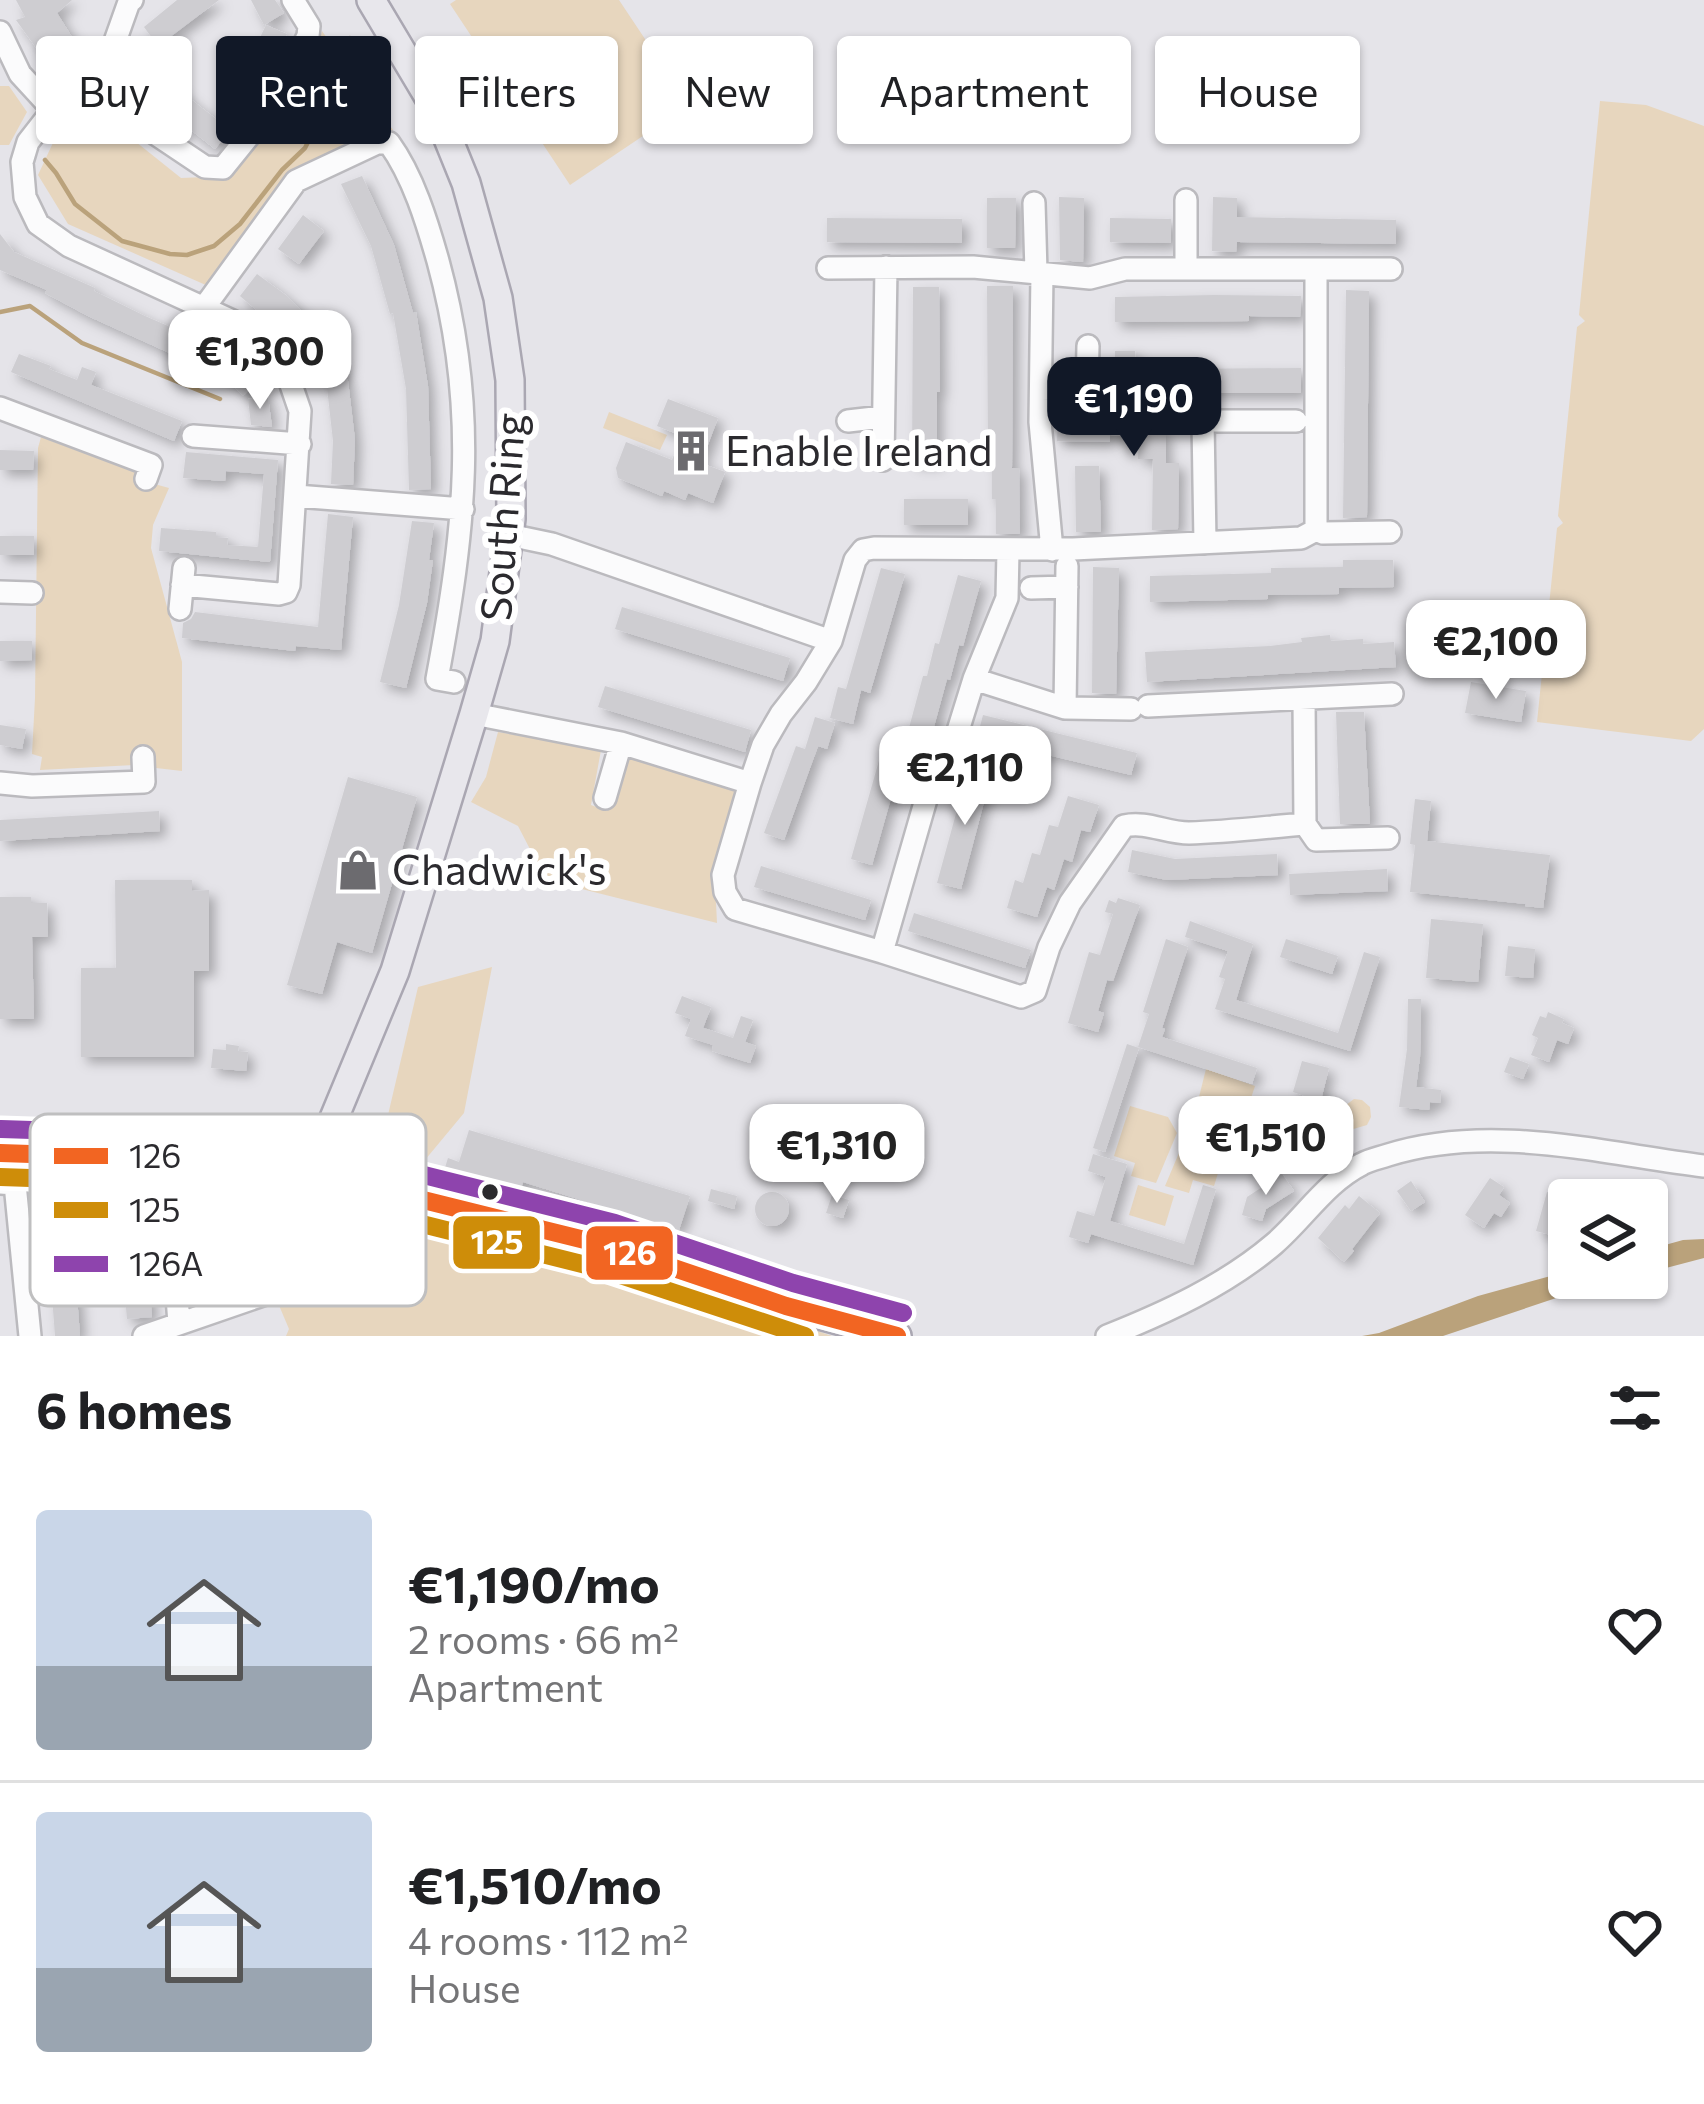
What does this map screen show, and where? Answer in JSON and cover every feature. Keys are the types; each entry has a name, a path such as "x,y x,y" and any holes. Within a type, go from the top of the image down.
{"main road":[{"name":"South Ring","path":"336,1114 395,971 495,641 505,579 513,460 498,298 466,183 436,109 370,0"},
{"path":"0,1153 30,1154"},
{"path":"426,1201 608,1246 786,1306 897,1336"}],"street":[{"path":"117,36 132,0"},
{"path":"170,144 205,167 223,168 273,106 308,36 309,26 293,0"},
{"path":"0,32 20,74 36,91"},
{"path":"36,132 11,159 38,224 69,246 239,325 268,347 287,373 300,411 286,592 183,577 180,610"},
{"path":"203,309 296,181 376,143 389,143 430,232 462,383 463,508 436,679 454,682"},
{"path":"1186,200 1186,268"},
{"path":"1034,203 1040,422 1062,568 1066,708"},
{"path":"883,460 886,267"},
{"path":"828,268 974,267 1090,278 1125,268 1391,269"},
{"path":"1316,269 1316,530"},
{"path":"1041,389 1087,388 1088,346"},
{"path":"0,408 151,466 146,479"},
{"path":"848,421 883,417"},
{"path":"1202,421 1205,543"},
{"path":"1170,422 1296,421"},
{"path":"193,436 300,444"},
{"path":"296,496 463,508"},
{"path":"1316,530 1390,532"},
{"path":"1031,588 1062,568 1205,543 1301,538 1316,530"},
{"path":"508,535 552,544 831,640"},
{"path":"1062,568 1008,550 862,550 831,640 763,745 723,875 725,892 736,909 1021,997 1035,991 1070,903 1124,826 1139,822 1169,832 1189,832 1305,824"},
{"path":"952,750 1007,598 1008,550"},
{"path":"0,592 32,593"},
{"path":"974,679 1066,708 1392,694"},
{"path":"1304,699 1305,824 1316,839 1388,838"},
{"path":"1172,705 1173,730"},
{"path":"474,714 621,743 750,784"},
{"path":"605,798 621,743"},
{"path":"0,783 144,782 143,757"},
{"path":"881,952 931,782"},
{"path":"1107,1336 1147,1321 1233,1274 1274,1243 1334,1183 1363,1163 1413,1148 1473,1140 1516,1142 1704,1166"},
{"path":"0,1183 15,1184 30,1336"},
{"path":"177,1306 178,1323"},
{"path":"144,1336 229,1306"}],"shaded area":[{"path":"456,0 619,0 643,36 642,137 570,185 543,144 618,144 618,36 471,36 450,4"},
{"path":"0,86 9,86 27,112 9,145 0,145"},
{"path":"1600,101 1646,105 1704,126 1704,729 1691,741 1537,722 1557,528 1563,523 1558,516 1577,327 1585,321 1579,315"},
{"path":"52,144 138,144 181,178 230,176 256,144 360,144 314,164 208,286 68,224 38,175"},
{"path":"609,412 667,435 660,450 603,428"},
{"path":"41,437 169,488 153,525 151,548 182,662 182,771 156,768 155,755 137,756 134,765 40,770 42,757 32,754"},
{"path":"498,732 601,750 591,805 607,811 629,756 731,786 740,796 715,883 717,923 546,880 518,826 471,802 486,777"},
{"path":"492,967 464,1113 426,1159 426,1114 388,1114 418,987"},
{"path":"1206,1069 1255,1086 1243,1122 1196,1109"},
{"path":"1354,1099 1370,1107 1367,1125 1350,1130 1337,1126 1346,1105"},
{"path":"1130,1106 1168,1117 1177,1133 1156,1183 1131,1176 1135,1163 1114,1156"},
{"path":"1187,1134 1220,1142 1226,1148 1214,1186 1193,1180 1189,1193 1165,1186"},
{"path":"1138,1185 1174,1196 1165,1226 1129,1215"},
{"path":"426,1220 622,1264 832,1336 286,1336 289,1329 279,1306 426,1306"},
{"path":"1704,1239 1704,1258 1668,1267 1668,1244"},
{"path":"1548,1277 1548,1299 1553,1299 1443,1336 1362,1336 1379,1333 1478,1296"}],"building":[{"path":"16,0 72,0 57,13 71,36 36,36 36,48 16,20 25,17"},
{"path":"177,0 219,0 171,36 151,36 144,27"},
{"path":"251,0 275,0 284,13 264,25"},
{"path":"266,25 287,34 286,36 261,36"},
{"path":"192,100 216,119 219,144 215,149 192,131"},
{"path":"362,176 394,245 416,312 428,386 431,489 409,490 406,389 393,313 371,246 341,184"},
{"path":"1059,197 1084,198 1083,262 1060,260"},
{"path":"1213,197 1237,198 1237,217 1396,220 1396,244 1237,242 1236,252 1212,251"},
{"path":"987,198 1016,198 1015,248 987,248"},
{"path":"303,215 324,231 299,264 278,249"},
{"path":"827,218 962,219 962,243 827,242"},
{"path":"1110,218 1171,219 1171,243 1110,242"},
{"path":"0,234 14,252 244,359 262,378 243,396 227,379 0,270"},
{"path":"257,274 318,327 348,381 355,440 353,485 331,484 333,441 327,388 308,354 240,296"},
{"path":"987,286 1013,286 1012,468 1019,468 1020,534 996,534 992,462 988,462"},
{"path":"913,287 939,287 937,462 912,462"},
{"path":"1346,290 1369,291 1367,517 1343,518"},
{"path":"1301,296 1300,317 1115,322 1115,297"},
{"path":"1115,351 1135,351 1136,401 1115,401"},
{"path":"19,354 77,380 82,367 96,372 91,385 182,421 174,441 11,372"},
{"path":"1301,368 1301,393 1167,393 1167,369"},
{"path":"268,397 272,427 251,425 248,399"},
{"name":"Enable Ireland","path":"668,399 718,418 701,463 725,472 713,503 688,493 685,500 664,491 662,496 618,478 616,468 626,442 672,460 682,436 657,426"},
{"path":"1058,414 1110,416 1110,424 1156,425 1166,435 1166,463 1179,463 1178,529 1152,530 1153,459 1138,459 1139,436 1110,435 1110,442 1057,441"},
{"path":"0,450 34,451 33,470 0,470"},
{"path":"186,452 278,460 270,562 159,551 161,528 216,532 216,537 228,538 227,545 258,547 264,474 226,471 225,481 183,478"},
{"path":"1075,466 1099,466 1101,532 1076,532"},
{"path":"904,499 968,499 968,525 904,525"},
{"path":"328,514 353,517 341,650 296,646 295,651 182,638 183,623 195,612 318,627"},
{"path":"412,521 434,523 429,560 433,560 406,688 380,682 399,605"},
{"path":"0,536 34,536 34,555 0,555"},
{"path":"1343,560 1393,560 1394,587 1339,588 1339,594 1268,595 1268,599 1150,602 1150,576 1271,573 1271,568 1343,567"},
{"path":"1093,567 1119,568 1116,694 1092,693"},
{"path":"881,568 905,574 870,693 861,690 853,724 830,718 838,687 846,689"},
{"path":"958,575 981,581 929,745 906,739"},
{"path":"622,607 790,658 783,681 615,629"},
{"path":"1330,635 1331,641 1394,642 1396,667 1147,682 1145,652 1270,646"},
{"path":"0,641 32,641 32,660 0,661"},
{"path":"1471,682 1526,691 1521,722 1465,713"},
{"path":"605,686 751,730 745,752 598,707"},
{"path":"1336,712 1364,712 1370,824 1340,824"},
{"path":"983,715 1137,753 1131,775 977,738"},
{"path":"815,717 835,723 827,749 818,746 784,840 764,833 796,746 805,749"},
{"path":"0,725 26,729 22,749 0,745"},
{"path":"884,743 905,749 872,865 851,859"},
{"path":"969,766 992,772 961,889 937,883"},
{"name":"Chadwick's","path":"348,777 417,797 372,953 337,942 322,994 287,985"},
{"path":"1068,796 1099,805 1090,832 1081,830 1072,862 1064,859 1054,890 1047,887 1037,917 1007,908 1015,880 1023,883 1032,853 1040,855 1049,825 1058,827"},
{"path":"1415,799 1431,801 1427,841 1550,855 1543,908 1410,892"},
{"path":"159,811 160,831 0,841 0,820"},
{"path":"1132,850 1175,859 1277,854 1278,875 1167,880 1128,872"},
{"path":"761,866 871,900 865,920 754,887"},
{"path":"1387,869 1388,891 1290,895 1289,874"},
{"path":"115,880 192,880 192,891 209,890 209,971 194,971 194,1057 81,1057 81,968 116,968"},
{"path":"0,897 31,897 31,903 47,903 48,937 32,937 34,1019 0,1019"},
{"path":"1118,898 1140,905 1113,981 1107,980 1098,1032 1068,1023 1089,952 1100,955 1113,914 1105,912 1109,900 1116,903"},
{"path":"914,913 1031,950 1025,968 908,931"},
{"path":"1431,919 1483,924 1478,982 1426,978"},
{"path":"1190,921 1253,944 1236,1000 1338,1033 1364,952 1380,957 1350,1051 1215,1009 1228,951 1185,937"},
{"path":"1166,939 1188,947 1162,1037 1257,1068 1252,1084 1138,1047 1149,1014 1143,1012"},
{"path":"1286,939 1338,956 1332,974 1280,957"},
{"path":"1508,946 1535,949 1533,978 1505,976"},
{"path":"682,996 711,1007 703,1028 733,1038 741,1016 753,1020 745,1042 756,1046 750,1063 685,1036 691,1019 675,1013"},
{"path":"1408,999 1421,999 1416,1087 1441,1090 1440,1103 1430,1102 1429,1110 1399,1107"},
{"path":"1548,1012 1574,1028 1568,1044 1557,1040 1549,1062 1531,1055 1538,1038 1532,1035 1540,1016 1546,1018"},
{"path":"226,1044 248,1052 246,1071 211,1068 213,1049 226,1050"},
{"path":"1127,1044 1139,1048 1105,1152 1093,1148"},
{"path":"1510,1057 1529,1064 1523,1079 1504,1072"},
{"path":"1302,1061 1329,1068 1322,1096 1334,1100 1325,1136 1300,1126 1311,1098 1293,1092"},
{"path":"1292,1122 1304,1129 1293,1148 1282,1142"},
{"path":"469,1130 690,1196 679,1230 523,1182 518,1200 442,1177 448,1158 459,1162"},
{"path":"808,1136 838,1146 828,1177 798,1167"},
{"path":"1093,1154 1127,1164 1110,1221 1184,1244 1203,1185 1216,1189 1193,1265 1091,1234 1088,1243 1069,1237 1077,1211 1094,1216 1106,1177 1088,1171"},
{"path":"1282,1174 1294,1191 1266,1209 1262,1221 1242,1215 1247,1197"},
{"path":"1490,1178 1504,1187 1499,1195 1510,1203 1501,1217 1494,1213 1484,1228 1465,1215"},
{"path":"1411,1181 1425,1202 1411,1211 1397,1191"},
{"path":"711,1189 737,1196 734,1209 708,1201"},
{"path":"772,1192 784,1197 789,1209 784,1221 772,1226 760,1221 755,1209 760,1197"},
{"path":"1547,1192 1548,1192 1548,1234 1536,1231"},
{"path":"832,1195 849,1200 843,1218 826,1213"},
{"path":"1359,1196 1380,1213 1344,1262 1318,1238 1345,1205 1349,1209"},
{"path":"692,1237 720,1246 716,1259 688,1251"},
{"path":"53,1306 78,1306 80,1336 55,1336"},
{"path":"126,1306 151,1306 152,1317 127,1319"}],"waterway":[{"path":"45,160 75,204 122,241 187,255 214,246 240,224 307,144"},
{"path":"0,312 30,306 82,343 220,399"}],"transit line":[{"name":"126A","path":"1,1129 30,1130"},
{"name":"126","path":"0,1153 30,1154"},
{"name":"126A","path":"426,1176 615,1223 793,1283 903,1313"},
{"name":"125","path":"0,1177 30,1178"},
{"name":"126","path":"426,1201 609,1246 786,1306 897,1336"},
{"name":"125","path":"426,1225 602,1269 805,1336"}],"place":[{"name":"Enable Ireland","path":"691,451"},
{"name":"Chadwick's","path":"358,870"}]}
